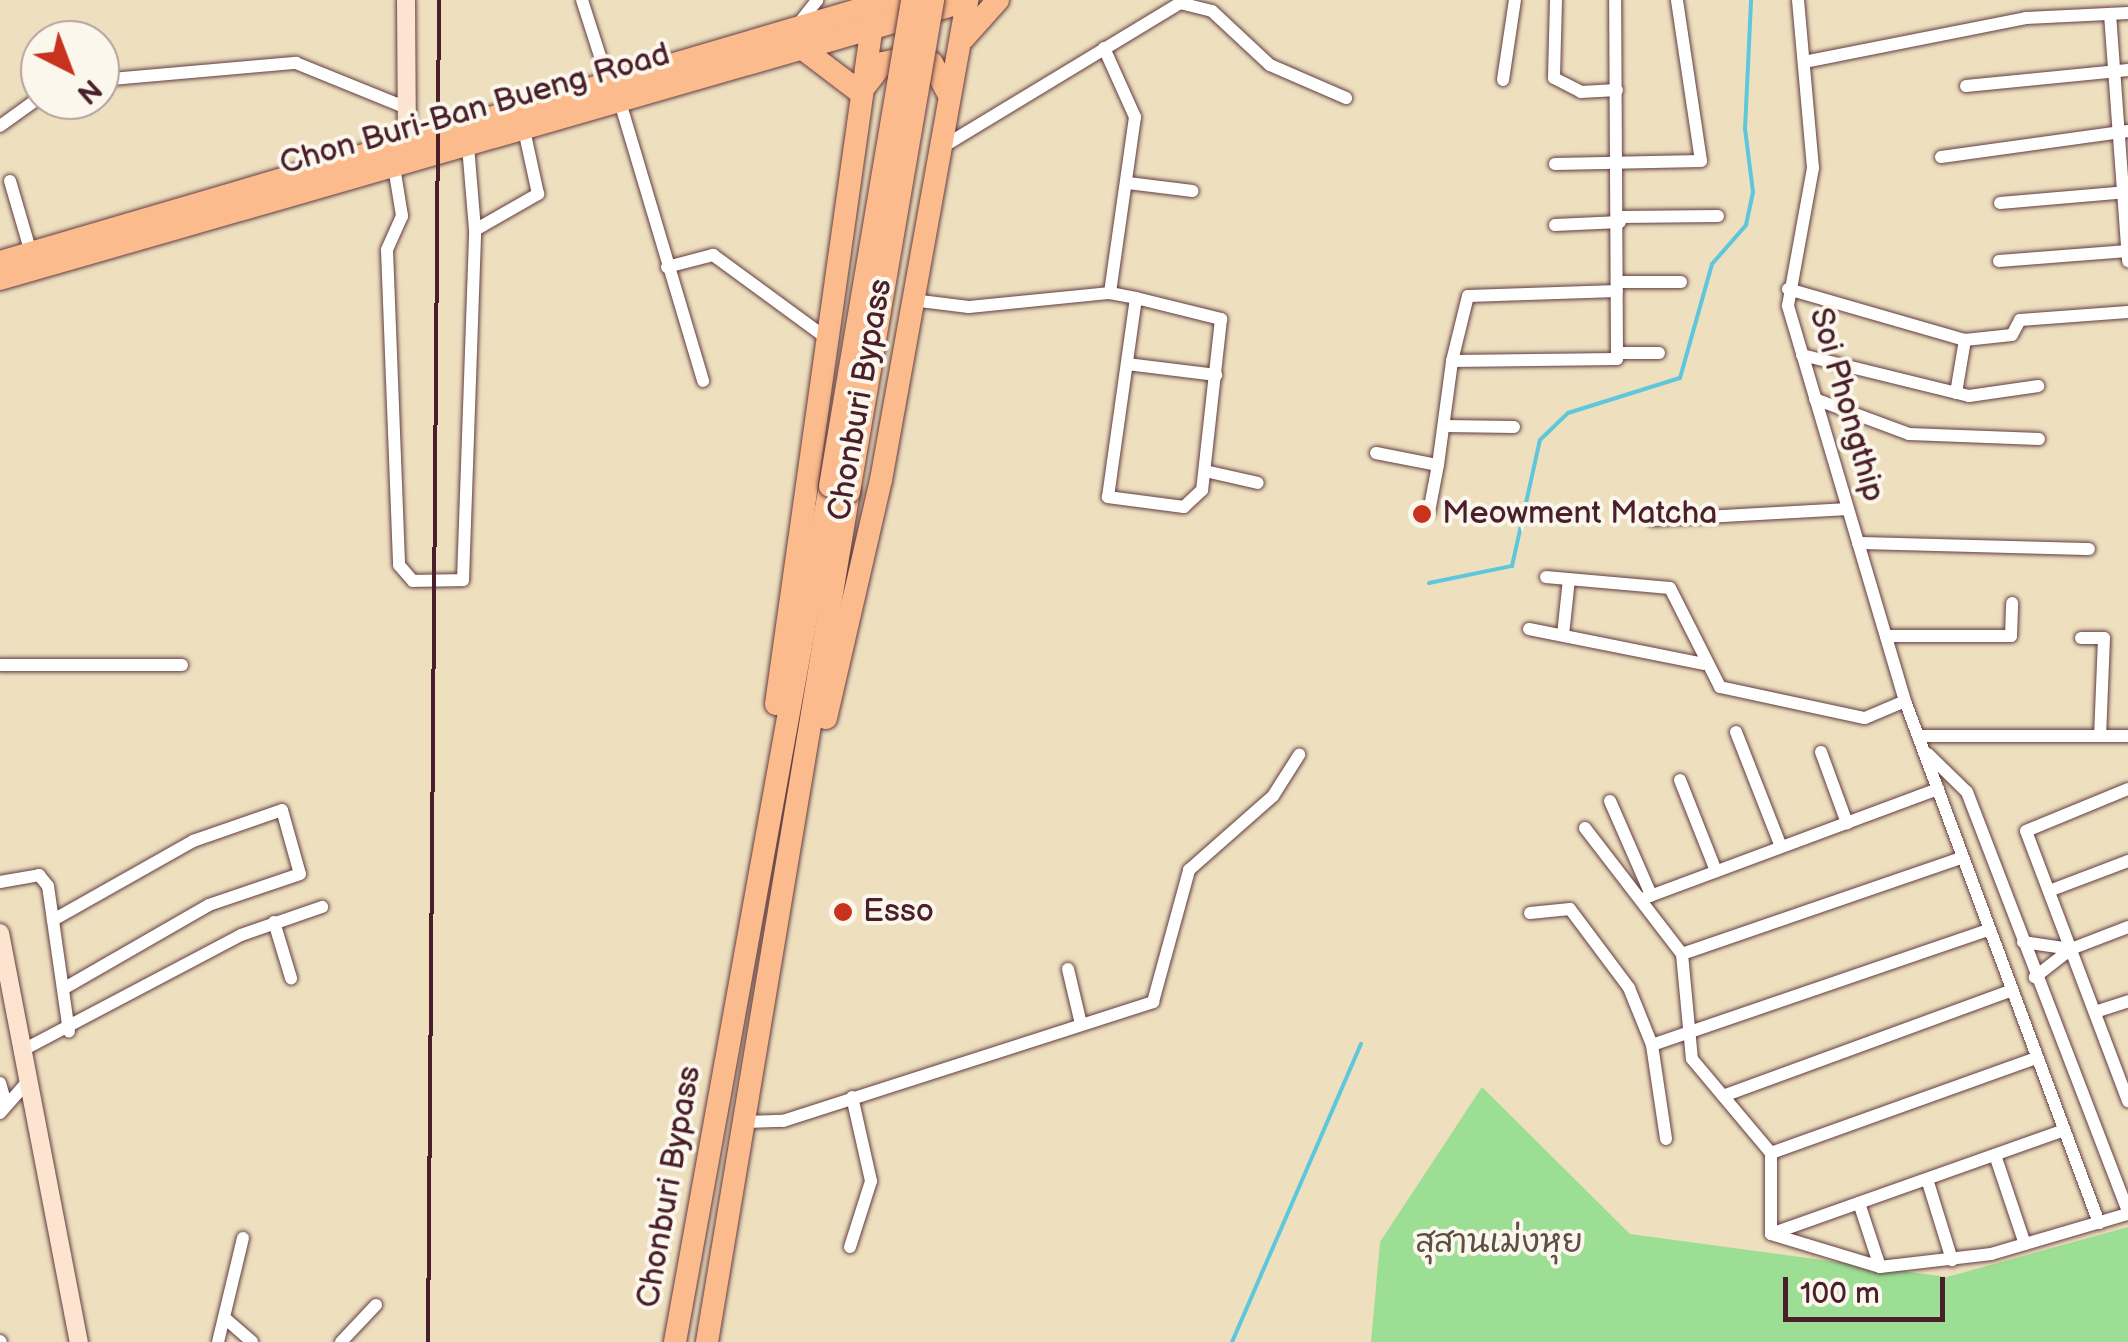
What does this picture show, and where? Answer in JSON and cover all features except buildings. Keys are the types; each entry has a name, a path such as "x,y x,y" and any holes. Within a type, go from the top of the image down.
{"highway":[{"path":"820,10 847,0"},
{"name":"Chonburi Bypass","path":"707,1342 799,807 840,489 912,0"},
{"name":"Chonburi Bypass","path":"676,1342 769,808 840,489 933,0"},
{"name":"Chon Buri-Ban Bueng Road","path":"0,262 407,143 614,93 799,38 871,30 967,0"},
{"name":"Chonburi Bypass","path":"799,807 848,642 967,0"},
{"path":"955,58 998,0"},
{"name":"Chon Buri-Ban Bueng Road","path":"799,38 820,10 881,2"},
{"name":"Chonburi Bypass","path":"769,808 781,623 871,30 881,2"},
{"path":"799,38 862,93 883,63 916,56 932,63 948,93"},
{"name":"Chon Buri-Ban Bueng Road","path":"0,279 524,130 614,93"}],"street":[{"path":"406,0 407,143"},
{"path":"582,0 703,382"},
{"path":"1503,80 1515,0"},
{"path":"1556,0 1554,78 1581,92 1616,90"},
{"path":"1615,0 1615,161 1620,219 1617,354"},
{"path":"1555,164 1701,161 1677,0"},
{"name":"Soi Phongthip","path":"1798,0 1813,168 1788,289 1802,355 1905,701 2099,1223"},
{"path":"938,149 1182,1 1212,11 1270,65 1346,98"},
{"path":"1804,62 2026,18 2128,13"},
{"path":"2110,14 2122,70 2128,262"},
{"path":"1104,48 1135,117 1110,293"},
{"path":"120,78 296,62 407,108"},
{"path":"1966,86 2122,70"},
{"path":"475,230 538,194 524,130"},
{"path":"1941,157 2124,131"},
{"path":"394,167 402,216 386,250 398,553 413,581 463,580 475,230 468,146"},
{"path":"10,180 31,252"},
{"path":"1128,183 1194,192"},
{"path":"2000,203 2126,193"},
{"path":"1554,225 1718,216"},
{"path":"1998,262 2128,251"},
{"path":"666,268 713,254 825,337"},
{"path":"1428,512 1445,426 1452,361 1468,296 1681,282"},
{"path":"1788,289 1966,340 2012,335 2020,320 2128,312"},
{"path":"912,300 970,307 1017,295 1110,293 1136,298 1221,319 1205,472 1198,498 1184,507 1108,497 1136,298"},
{"path":"1956,392 1966,340"},
{"path":"1452,361 1659,353"},
{"path":"1802,355 1956,392 2038,386"},
{"path":"1126,364 1216,375"},
{"path":"1815,399 1909,434 2038,439"},
{"path":"1445,426 1514,427"},
{"path":"1376,453 1438,464"},
{"path":"1205,472 1258,482"},
{"path":"1653,520 1847,509"},
{"path":"1858,543 2089,549"},
{"path":"1546,577 1670,588 1704,664 1720,687 1865,718 1905,701"},
{"path":"1563,635 1570,578"},
{"path":"1886,636 2011,636 2012,603"},
{"path":"1529,629 1704,664"},
{"path":"2082,638 2104,638 2100,736"},
{"path":"0,665 182,665"},
{"path":"1736,732 1780,848"},
{"path":"1920,742 2128,736"},
{"path":"1771,1234 1880,1267 1952,1260 2025,1244 2128,1212 1967,792 1920,742"},
{"path":"1822,752 1847,823"},
{"path":"745,1122 783,1120 1153,1002 1189,870 1273,796 1299,755"},
{"path":"1680,780 1716,871"},
{"path":"1646,897 1938,789"},
{"path":"2128,789 2026,830 2095,1012 2122,1068 2128,1101"},
{"path":"1610,801 1646,897"},
{"path":"53,920 193,841 282,810 300,874 209,905 63,989"},
{"path":"1585,828 1646,897 1682,954 1694,1028 1692,1058 1770,1152 1771,1234"},
{"path":"1682,954 1963,857"},
{"path":"2048,890 2128,861"},
{"path":"0,882 44,878 69,1031"},
{"path":"23,1050 69,1031 274,922 322,907"},
{"path":"1530,913 1570,909 1628,988 1652,1045 1666,1139"},
{"path":"274,922 291,978"},
{"path":"2036,978 2070,948 2128,927"},
{"path":"1652,1045 1990,929"},
{"path":"0,933 79,1342"},
{"path":"2023,942 2070,948"},
{"path":"1068,969 1081,1024"},
{"path":"1722,1096 2012,990"},
{"path":"2095,1012 2128,1001"},
{"path":"1770,1152 2038,1058"},
{"path":"2,1107 28,1080"},
{"path":"0,1083 2,1107"},
{"path":"850,1247 871,1182 852,1097"},
{"path":"1771,1234 2064,1130"},
{"path":"1994,1155 2025,1244"},
{"path":"1926,1179 1952,1260"},
{"path":"1859,1203 1880,1267"},
{"path":"218,1342 227,1320 243,1238"},
{"path":"341,1342 376,1305"},
{"path":"227,1320 252,1342"}],"green space":[{"name":"สุสานเม่งหุย","path":"1482,1087 1630,1234 1947,1277 2128,1227 2128,1342 1371,1342 1380,1242"}],"waterway":[{"path":"1429,583 1512,566 1540,440 1568,413 1680,378 1712,264 1746,225 1753,192 1745,129 1751,0"},
{"path":"1232,1342 1361,1044"}],"railway":[{"path":"428,1342 439,0"}],"place":[{"name":"Meowment Matcha","path":"1422,514"},
{"name":"Esso","path":"843,912"}]}
